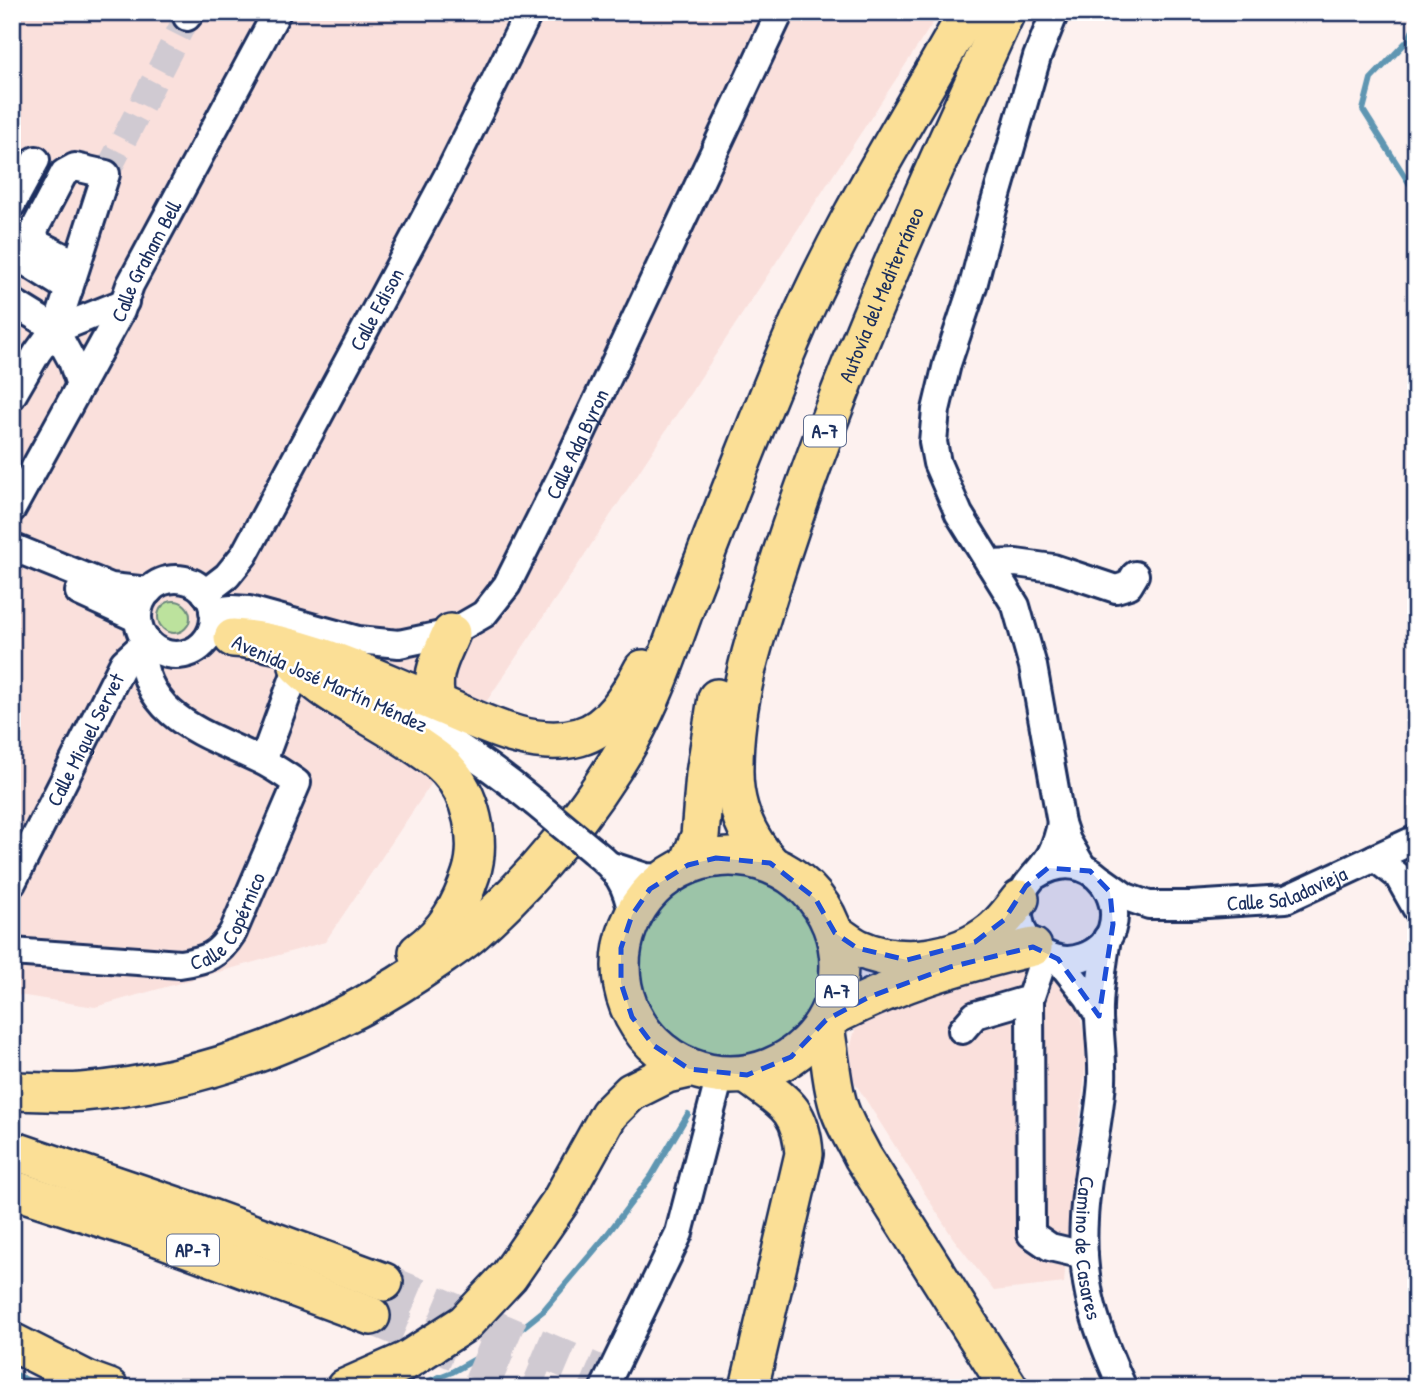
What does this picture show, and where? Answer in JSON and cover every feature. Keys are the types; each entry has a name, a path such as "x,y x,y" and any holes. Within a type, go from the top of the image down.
{"highway":[{"path":"12,1091 81,1092 152,1082 188,1074 269,1048 353,1011 415,975 473,933 545,860 605,780 632,737 654,691 759,417 816,285 864,191 968,12"},
{"name":"Autovía del Mediterráneo","path":"675,872 702,826 712,719 725,663 758,554 796,445 858,284 980,12"},
{"name":"Autovía del Mediterráneo","path":"770,863 746,829 738,807 734,782 736,721 755,638 791,526 869,321 941,153 1006,12"},
{"path":"216,618 504,731 533,739 560,741 582,737 600,727 619,708 636,682 707,513 759,417"},
{"path":"437,704 433,688 434,674 451,633"},
{"path":"298,666 324,689 390,727 447,769 463,792 473,825 476,859 462,902 446,925 427,945 398,967 353,1011"},
{"name":"A-7","path":"716,858 744,858 770,863 802,884 815,898 835,933 840,965 836,993 825,1022 810,1042 770,1069 719,1073 653,1045 632,1017 621,983 621,948 632,915 650,889 675,872 716,858"},
{"path":"835,933 857,948 885,957 907,960 936,955 975,942 990,933 1004,920 1028,887"},
{"path":"1009,1388 863,1157 844,1121 832,1081 825,1022 869,997 950,967 1045,954"},
{"path":"345,1388 406,1361 465,1323 509,1276 560,1202 609,1114 631,1092 667,1074 719,1073 783,1101 800,1125 804,1154 749,1388"},
{"name":"AP-7","path":"12,1150 194,1212 384,1282"},
{"name":"AP-7","path":"12,1189 147,1233 371,1316"},
{"path":"12,1342 87,1380 109,1388"}],"street":[{"name":"Calle Graham Bell","path":"12,509 278,12"},
{"name":"Calle Edison","path":"216,618 227,576 244,555 448,175 529,12"},
{"name":"Calle Ada Byron","path":"216,618 232,608 249,610 359,640 398,644 451,633 484,614 507,585 561,477 780,12"},
{"path":"1055,12 1033,70 973,286 947,363 936,410 933,442 937,463 959,514 1016,606 1033,666 1061,823 1067,841 1092,874 1110,892 1114,908 1110,931 1098,949 1072,960 1045,954 1025,937 1020,924 1028,887 1052,853 1061,823"},
{"path":"12,204 36,160"},
{"path":"12,396 53,333 106,174 79,167 67,170 34,230 23,232"},
{"path":"23,232 74,275"},
{"path":"12,259 15,255 74,275"},
{"path":"12,302 53,333 72,361 80,385"},
{"path":"53,333 125,302"},
{"path":"12,547 111,587 149,591"},
{"path":"990,564 1016,563 1053,568 1116,589 1129,585 1135,575"},
{"path":"12,564 142,636 165,654 188,653 206,640 216,618 195,585 183,580 159,583 149,591 139,608 142,636 141,658 150,684 161,705 175,718 263,761 298,666"},
{"name":"Avenida José Martín Méndez","path":"216,618 298,666 402,712 482,761 603,858 623,882 632,915"},
{"name":"Calle Miguel Servet","path":"12,883 124,662 142,636"},
{"name":"Calle Copérnico","path":"12,952 180,964 204,960 223,947 233,932 297,783 263,761"},
{"name":"Calle Saladavieja","path":"1092,874 1126,897 1149,905 1286,899 1416,839"},
{"name":"Avenida José Martín Méndez","path":"603,858 646,877 675,872"},
{"path":"1375,858 1398,876 1416,908"},
{"path":"1028,887 1048,868 1062,865 1092,874"},
{"name":"Calle Saladavieja","path":"1110,931 1124,916 1149,905"},
{"name":"Camino de Casares","path":"1110,931 1099,1016 1103,1047 1102,1084 1084,1219 1084,1255 1092,1312 1123,1388"},
{"path":"1045,954 1030,999 1031,1234 1050,1247 1084,1255"},
{"name":"Camino de Casares","path":"1045,954 1088,997 1099,1016"},
{"path":"962,1030 975,1015 1030,999"},
{"path":"604,1388 679,1233 719,1073"}],"highlighted area":[{"path":"716,858 770,863 815,898 835,933 857,948 907,960 975,942 1004,920 1026,886 1048,868 1090,871 1110,892 1113,924 1099,1016 1058,959 1033,947 950,967 869,997 826,1020 791,1057 747,1075 689,1069 653,1045 632,1017 621,983 621,948 632,915 650,889 688,865"}],"shaded area":[{"path":"12,12 940,12 574,571 325,942 95,1007 12,994"},
{"path":"1009,966 1050,974 1076,997 1085,1040 1086,1066 1073,1173 1064,1283 994,1291 953,1238 852,1078 850,1049 857,1022 884,1005"}],"green space":[{"path":"174,601 185,606 190,617 185,628 174,633 163,628 158,617 163,606"},
{"path":"730,876 748,877 766,883 782,891 796,903 808,917 816,933 822,951 822,987 816,1005 808,1021 796,1035 782,1047 766,1055 748,1061 730,1062 712,1061 694,1055 678,1047 664,1035 652,1021 644,1005 638,987 637,969 638,951 644,933 652,917 664,903 678,891 694,883 712,877"}],"waterway":[{"path":"1416,23 1409,39 1371,79 1363,110 1409,183 1416,189"},
{"path":"411,1388 452,1372 501,1345 543,1311 603,1240 652,1175 688,1114"},
{"path":"12,1373 44,1388"}],"tunnel":[{"path":"106,174 187,17"},
{"path":"384,1282 633,1388"},
{"path":"371,1316 542,1388"}]}
